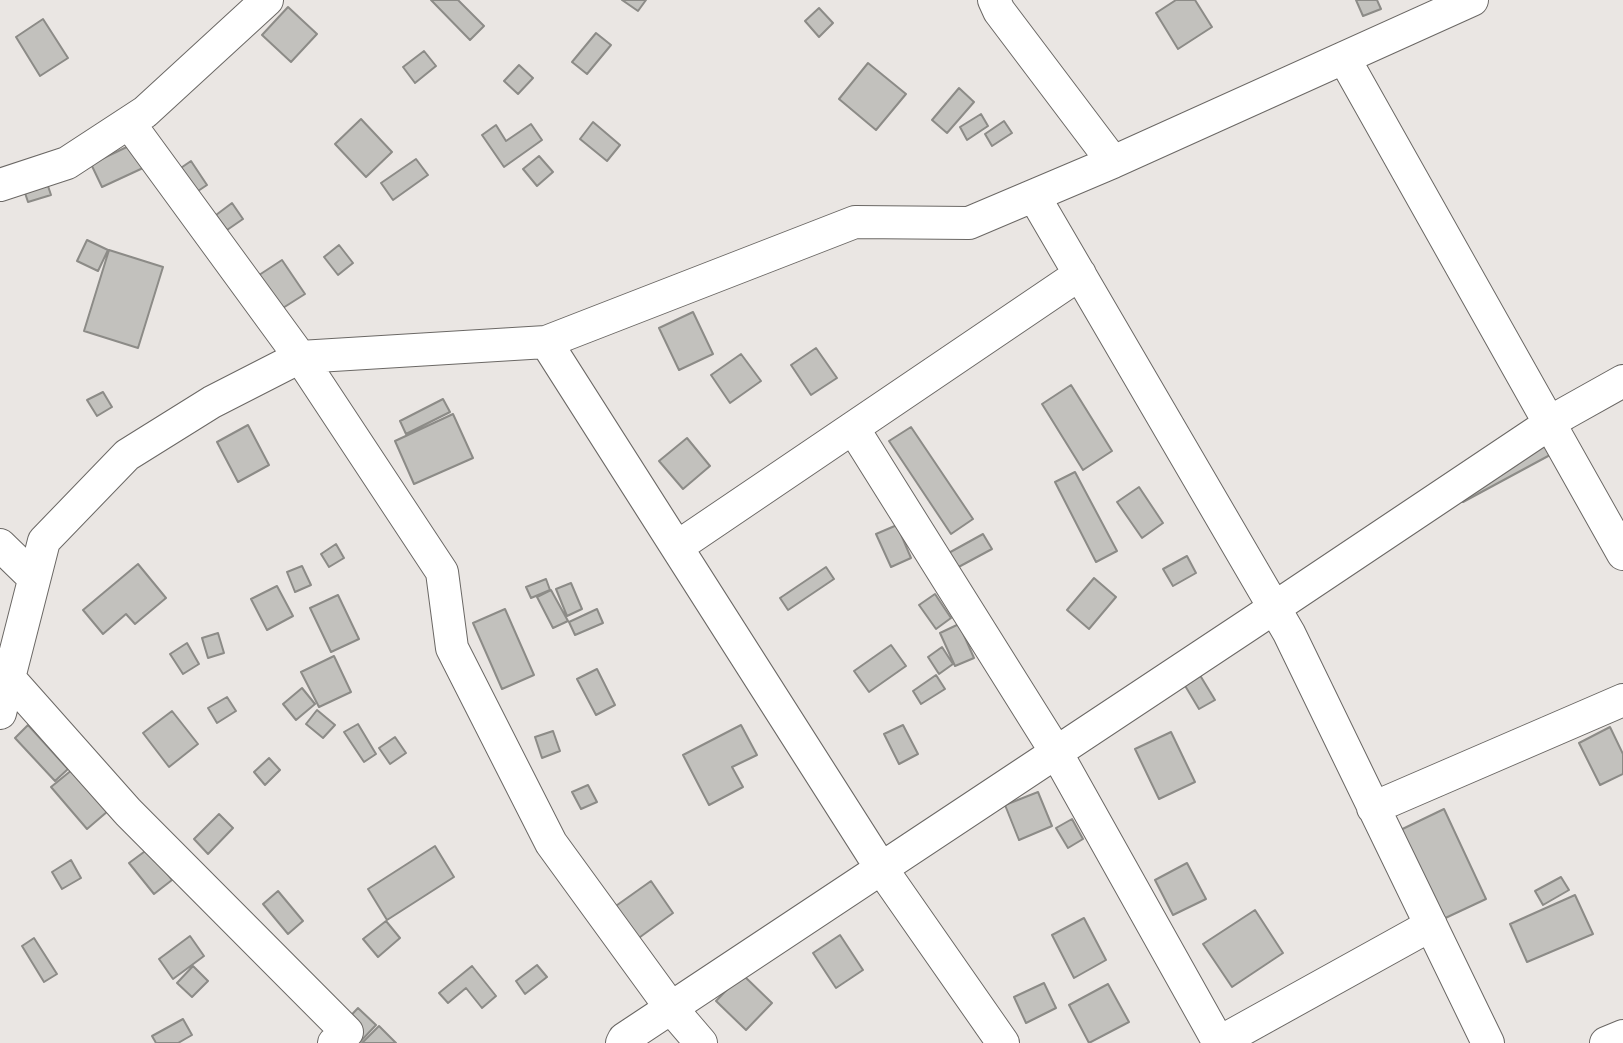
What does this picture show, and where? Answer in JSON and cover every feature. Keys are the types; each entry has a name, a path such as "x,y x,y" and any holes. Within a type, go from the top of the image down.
{"street":[{"path":"0,185 67,163 145,112 267,0"},
{"path":"994,0 999,11 1113,162"},
{"path":"0,713 44,541 127,455 212,402 300,358 546,342 855,222 968,223 1113,162 1472,0"},
{"path":"1344,58 1623,554"},
{"path":"129,123 300,358 442,572 452,648 551,843 671,1008 701,1043"},
{"path":"1034,196 1289,633 1488,1043"},
{"path":"677,547 1080,274"},
{"path":"546,342 881,868 1003,1043"},
{"path":"622,1043 624,1039 1550,424 1623,381"},
{"path":"853,428 1056,752 1218,1043 1431,925"},
{"path":"0,545 34,578"},
{"path":"9,678 128,812 347,1032 334,1043"},
{"path":"1373,808 1623,700"},
{"path":"1606,1043 1623,1036"}],"building":[{"path":"431,0 458,0 484,26 470,40"},
{"path":"622,0 646,0 638,11"},
{"path":"1176,0 1195,0 1212,27 1178,49 1156,13"},
{"path":"1356,0 1377,0 1381,9 1363,16"},
{"path":"288,7 317,34 291,62 262,35"},
{"path":"819,8 833,23 819,37 805,21"},
{"path":"43,19 68,58 40,76 16,37"},
{"path":"596,33 611,45 587,74 572,62"},
{"path":"424,51 436,66 415,83 403,67"},
{"path":"868,63 906,94 876,130 839,99"},
{"path":"519,65 533,78 518,94 504,81"},
{"path":"959,88 974,102 947,133 932,120"},
{"path":"981,114 988,126 967,140 960,127"},
{"path":"361,119 392,152 366,177 335,144"},
{"path":"1004,121 1012,133 992,146 985,134"},
{"path":"593,122 620,145 607,161 580,139"},
{"path":"531,124 542,140 504,167 482,135 496,125 506,141"},
{"path":"131,145 143,168 102,187 91,164"},
{"path":"539,156 553,172 537,186 523,169"},
{"path":"416,159 428,175 393,200 381,183"},
{"path":"191,161 207,185 189,197 172,174"},
{"path":"44,174 51,195 28,202 21,181"},
{"path":"232,203 243,219 227,230 216,215"},
{"path":"87,240 108,250 98,271 77,261"},
{"path":"339,245 353,263 338,275 324,257"},
{"path":"109,250 163,267 138,348 84,331"},
{"path":"282,260 305,294 275,313 253,279"},
{"path":"693,312 713,354 679,370 659,328"},
{"path":"816,348 837,378 811,395 791,365"},
{"path":"741,354 761,381 730,403 711,375"},
{"path":"1071,385 1112,451 1083,470 1042,404"},
{"path":"103,392 112,407 97,416 87,400"},
{"path":"443,399 450,412 406,434 400,421"},
{"path":"453,414 473,458 414,484 395,441"},
{"path":"248,425 269,465 238,482 217,442"},
{"path":"911,427 973,519 951,534 889,441"},
{"path":"687,438 710,466 683,489 659,461"},
{"path":"1540,438 1550,455 1463,502 1454,485"},
{"path":"1075,472 1117,551 1096,562 1055,482"},
{"path":"1139,487 1163,523 1142,538 1117,502"},
{"path":"897,525 911,558 891,567 876,534"},
{"path":"983,534 992,549 953,570 945,555"},
{"path":"336,544 344,558 329,567 321,554"},
{"path":"1187,556 1196,573 1173,586 1163,569"},
{"path":"138,564 166,598 135,624 126,614 103,634 83,610"},
{"path":"302,566 311,585 295,592 287,572"},
{"path":"826,567 834,579 788,610 780,598"},
{"path":"1094,578 1116,597 1089,629 1067,610"},
{"path":"546,579 550,590 531,598 526,587"},
{"path":"571,583 582,609 567,616 556,589"},
{"path":"277,586 293,616 267,630 251,599"},
{"path":"551,590 568,621 553,628 537,597"},
{"path":"935,594 951,618 936,629 919,605"},
{"path":"338,595 359,639 331,652 310,608"},
{"path":"505,609 534,675 502,689 473,623"},
{"path":"597,609 603,623 575,635 569,622"},
{"path":"959,624 974,658 955,666 940,633"},
{"path":"218,633 224,653 208,658 202,638"},
{"path":"187,643 199,664 183,674 170,654"},
{"path":"891,645 906,666 869,692 854,671"},
{"path":"942,647 953,664 939,674 928,657"},
{"path":"334,656 351,692 319,707 301,672"},
{"path":"1195,667 1215,700 1199,709 1184,684"},
{"path":"597,669 615,705 596,715 577,679"},
{"path":"936,675 945,689 921,704 913,691"},
{"path":"302,688 315,704 296,720 283,704"},
{"path":"227,697 236,711 217,723 208,708"},
{"path":"317,710 335,725 323,738 306,724"},
{"path":"172,711 198,744 169,767 143,733"},
{"path":"358,724 376,754 364,762 344,732"},
{"path":"28,725 68,769 55,781 15,738"},
{"path":"741,725 757,755 732,767 743,787 709,805 683,755"},
{"path":"903,725 918,754 899,764 884,734"},
{"path":"1610,727 1623,754 1623,774 1600,785 1579,743"},
{"path":"553,731 560,751 542,758 535,737"},
{"path":"1171,732 1195,782 1159,799 1135,749"},
{"path":"395,737 406,753 390,764 379,748"},
{"path":"269,758 280,770 265,785 254,772"},
{"path":"73,769 108,811 87,829 51,787"},
{"path":"588,785 597,802 581,809 572,792"},
{"path":"1038,792 1052,826 1019,840 1005,805"},
{"path":"1444,809 1486,899 1424,928 1390,835"},
{"path":"219,814 233,828 208,854 194,839"},
{"path":"1072,819 1083,839 1068,848 1056,828"},
{"path":"435,846 454,877 387,920 368,889"},
{"path":"148,849 172,880 154,894 129,863"},
{"path":"71,860 81,878 62,889 52,872"},
{"path":"1187,863 1206,899 1173,915 1155,880"},
{"path":"1561,877 1569,890 1543,905 1535,891"},
{"path":"651,881 673,913 636,940 613,908"},
{"path":"278,891 303,921 288,934 263,904"},
{"path":"1575,895 1593,934 1527,962 1510,924"},
{"path":"1255,910 1283,953 1232,987 1203,944"},
{"path":"1084,918 1106,960 1074,978 1052,935"},
{"path":"386,921 400,938 378,957 363,939"},
{"path":"840,935 863,970 836,988 813,953"},
{"path":"190,936 204,956 173,979 159,959"},
{"path":"34,938 57,974 44,982 22,946"},
{"path":"537,965 547,977 525,994 516,981"},
{"path":"193,966 208,981 192,997 177,983"},
{"path":"472,966 496,996 482,1008 466,988 448,1003 439,993"},
{"path":"742,974 772,1003 746,1030 716,1001"},
{"path":"1044,983 1056,1008 1026,1023 1014,997"},
{"path":"1108,984 1129,1022 1089,1043 1069,1005"},
{"path":"358,1008 376,1025 359,1043 354,1043 339,1028"},
{"path":"183,1019 192,1035 178,1043 156,1043 152,1036"},
{"path":"379,1026 396,1043 362,1043"}]}
